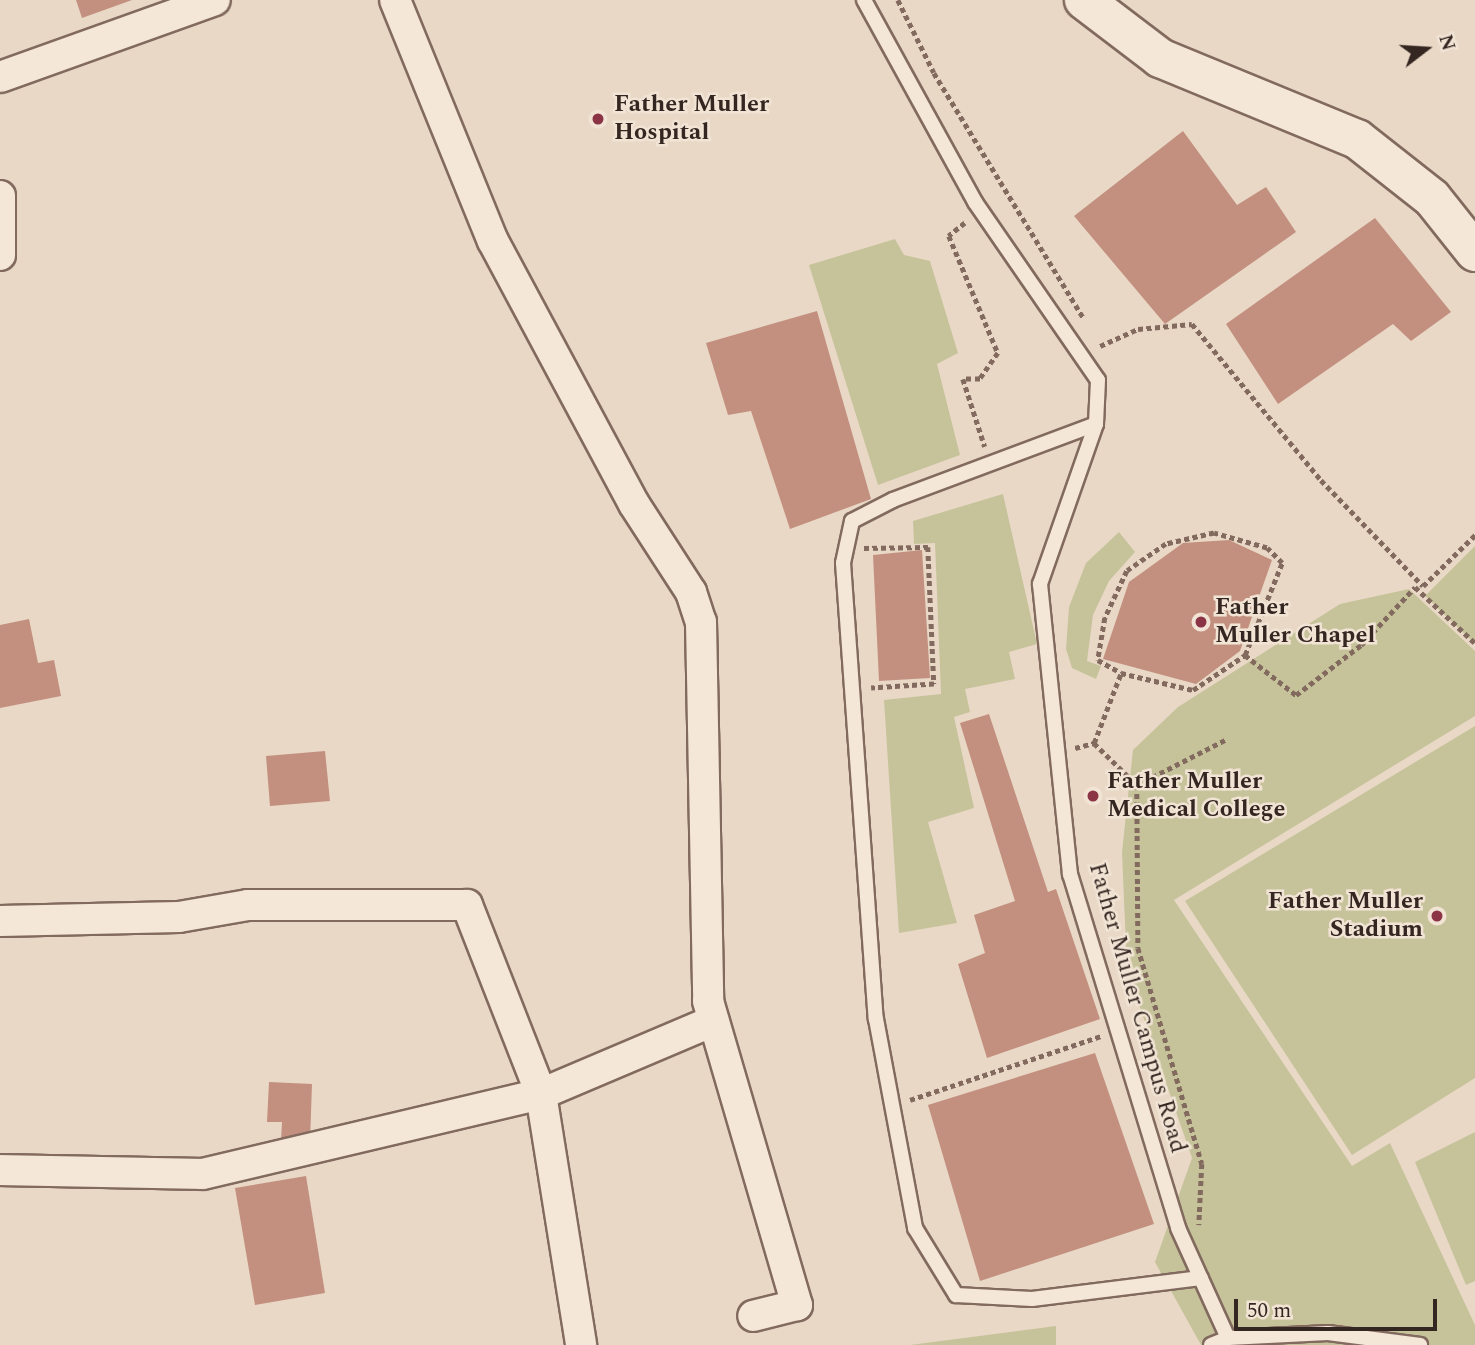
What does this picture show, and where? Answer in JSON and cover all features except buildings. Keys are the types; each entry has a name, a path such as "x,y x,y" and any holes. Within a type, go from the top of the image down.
{"street":[{"path":"0,77 215,0"},
{"path":"395,0 493,241 634,504 691,593 701,622 708,1001 797,1305 753,1316"},
{"path":"1084,0 1160,58 1357,139 1432,198 1475,252"},
{"path":"0,196 0,256"},
{"path":"0,921 179,917 248,905 467,905 541,1094 581,1345"},
{"path":"0,1170 203,1174 541,1094 713,1021"}],"lane":[{"name":"Father Muller Campus Road","path":"863,0 975,202 1098,380 1096,424 1040,584 1070,874 1178,1228 1228,1338"},
{"path":"1096,424 893,500 852,521 843,563 876,1019 915,1228 956,1295 1032,1299 1200,1274"},
{"path":"1211,1345 1228,1338 1328,1333 1420,1345"}],"path":[{"path":"898,0 934,74 1087,324"},
{"path":"962,208 969,220 949,236 998,352 979,379 963,379 988,455"},
{"path":"1094,336 1101,348 1138,329 1192,324 1321,480 1423,586"},
{"path":"1214,533 1267,548 1282,563 1245,655 1193,690 1121,673 1098,660 1105,618 1127,571 1166,544 1214,533"},
{"path":"1245,655 1296,695 1361,645 1415,587 1423,586 1475,535"},
{"path":"859,540 856,549 928,547 934,684 861,688"},
{"path":"1415,587 1475,643"},
{"path":"1094,743 1121,673"},
{"path":"1137,785 1225,740"},
{"path":"1057,752 1094,743"},
{"path":"1094,743 1137,785 1138,948 1202,1164 1200,1274"},
{"path":"901,1089 903,1102 1118,1031"}],"shaded area":[{"path":"895,239 904,255 930,261 958,353 937,364 960,455 878,485 809,265"},
{"path":"1003,494 1037,644 1009,652 1015,679 965,689 970,712 954,717 974,808 928,822 957,923 899,933 884,700 941,694 935,543 914,544 913,521"},
{"path":"1119,532 1135,552 1109,581 1093,615 1087,661 1101,666 1096,679 1072,668 1066,649 1069,607 1086,563"},
{"path":"1475,546 1475,644 1425,596"},
{"path":"1409,589 1475,651 1475,716 1174,900 1352,1166 1390,1143 1475,1325 1475,1345 1201,1345 1155,1262 1192,1158 1127,970 1122,852 1133,750 1178,707 1340,604"},
{"path":"1475,726 1475,1078 1352,1155 1185,901"},
{"path":"1475,1132 1475,1281 1466,1285 1415,1162"},
{"path":"1056,1326 1056,1345 910,1345"}],"place":[{"name":"Father Muller Hospital","path":"598,119"},
{"name":"Father Muller Chapel","path":"1201,622"},
{"name":"Father Muller Medical College","path":"1093,796"},
{"name":"Father Muller Stadium","path":"1437,916"}]}
